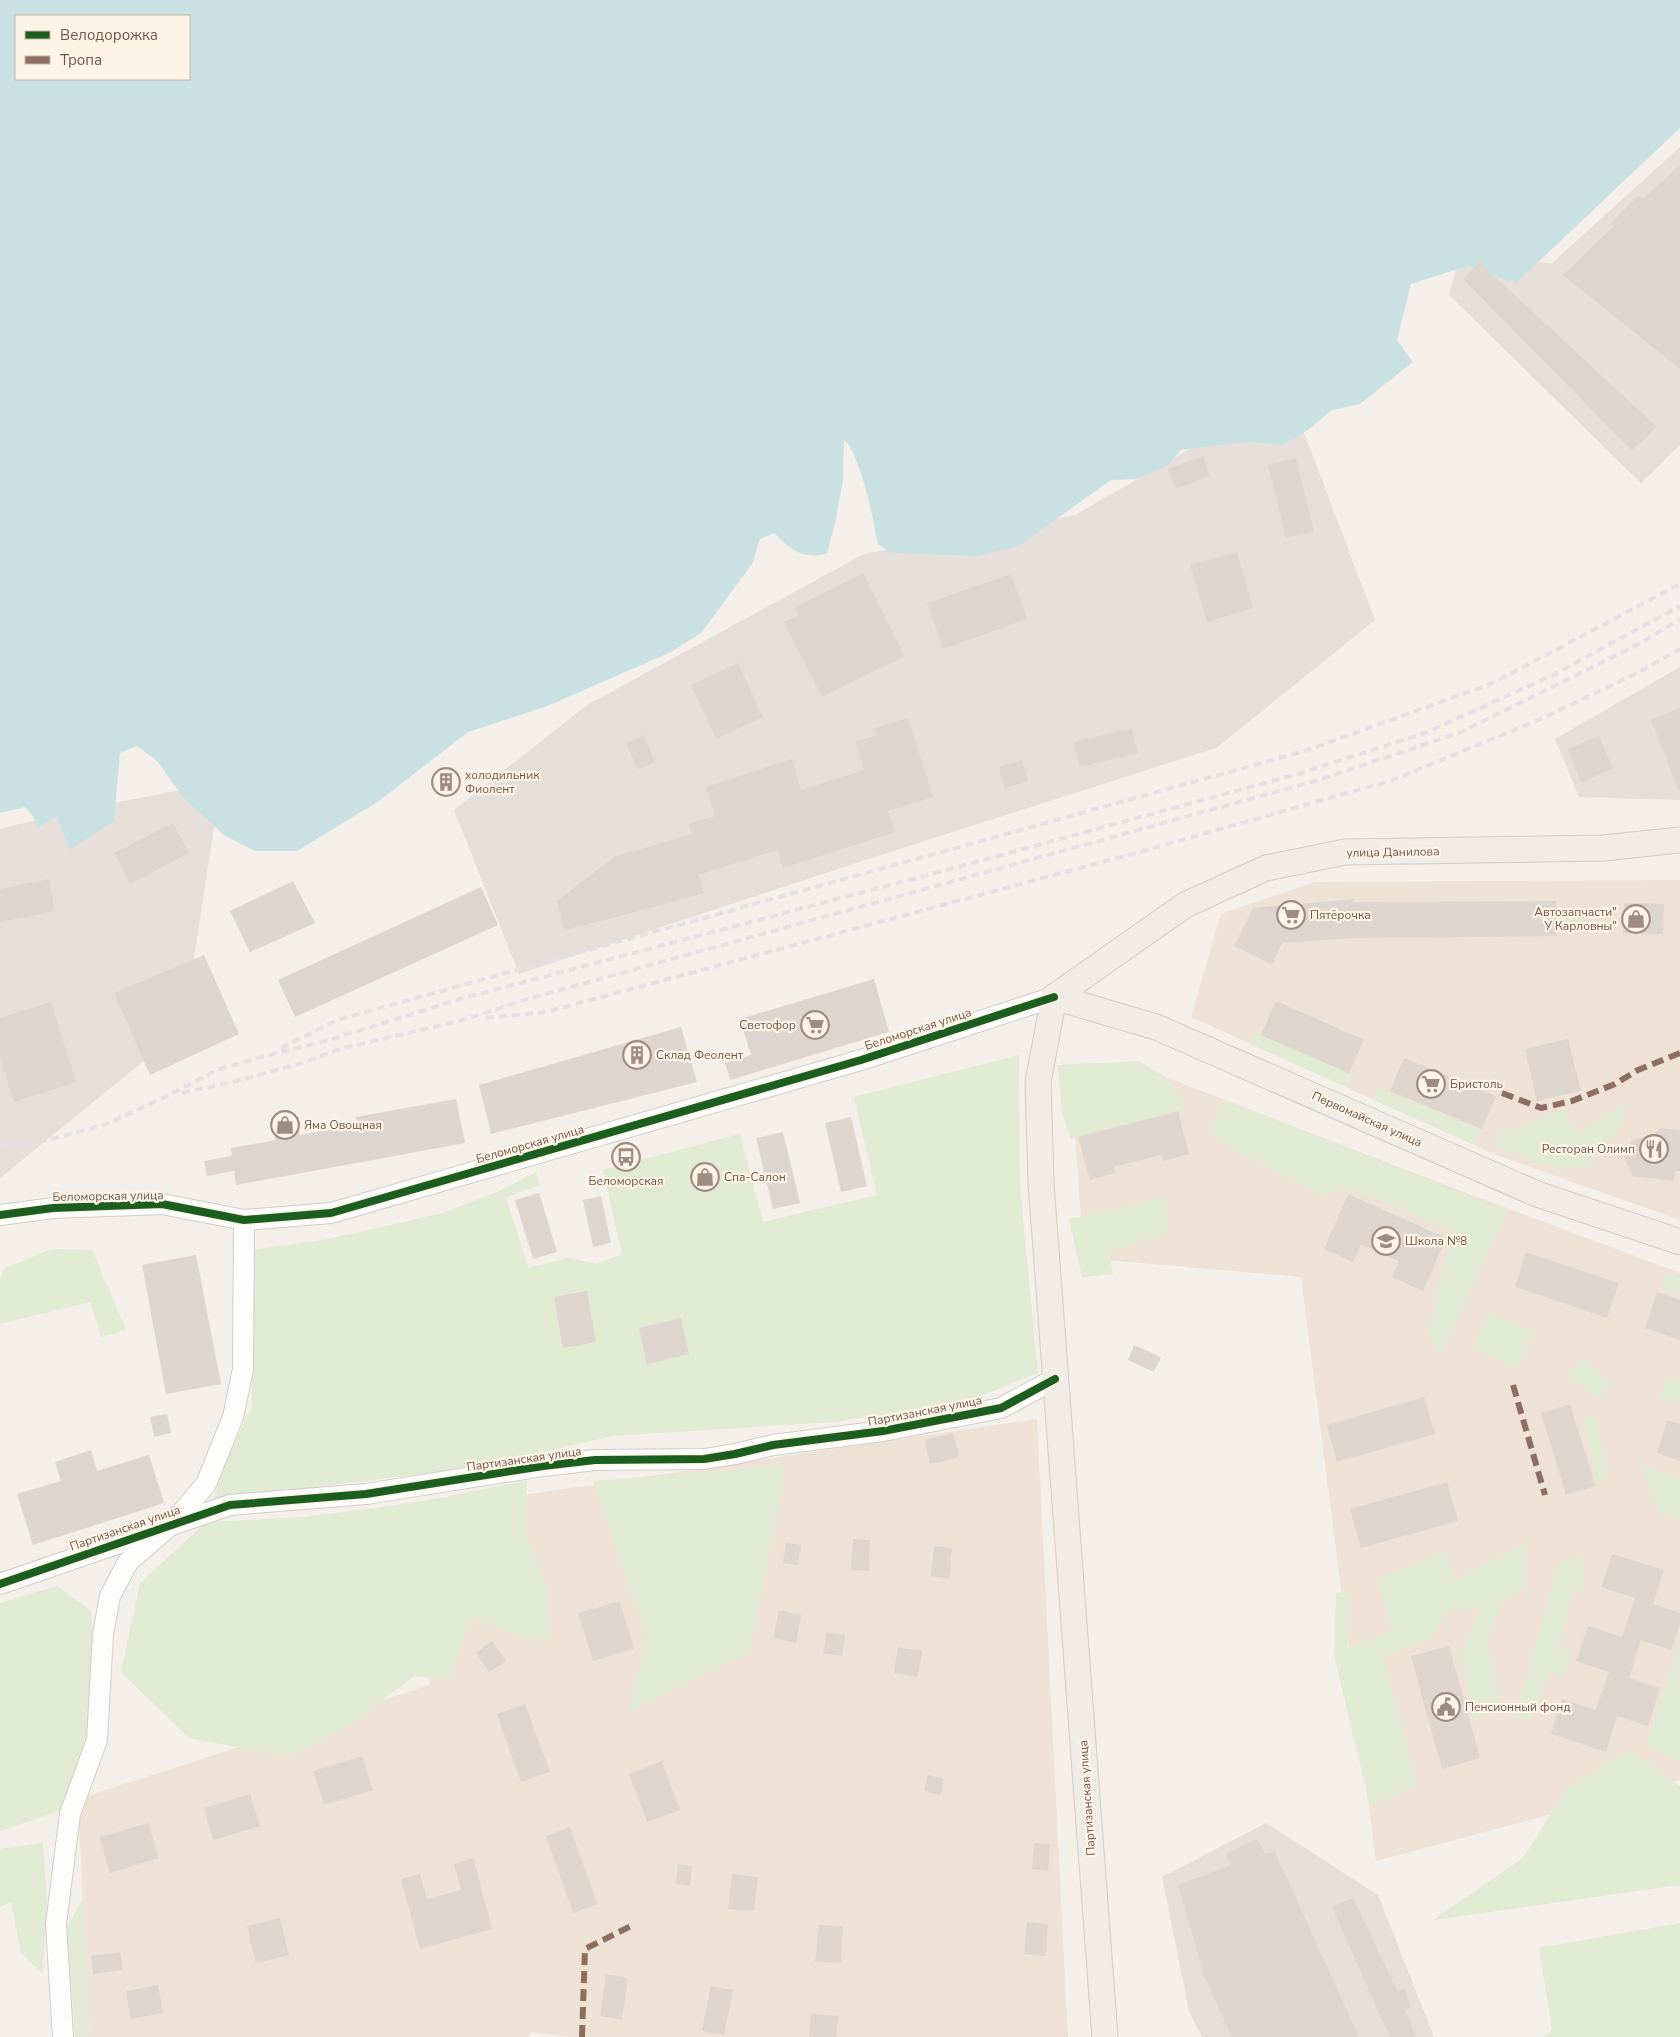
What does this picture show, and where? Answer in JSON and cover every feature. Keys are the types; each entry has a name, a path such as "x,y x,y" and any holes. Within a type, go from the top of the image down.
{"main road":[{"name":"улица Данилова","path":"1054,997 1185,905 1266,868 1345,852 1604,848 1680,840"},
{"name":"Первомайская улица","path":"1054,997 1156,1027 1537,1194 1680,1242"},
{"name":"Партизанская улица","path":"1054,997 1038,1082 1041,1183 1105,2037"}],"street":[{"name":"Беломорская улица","path":"0,1215 53,1208 162,1204 244,1220 331,1213 861,1060 1054,997"},
{"path":"63,2037 56,1924 70,1814 97,1740 103,1634 110,1596 128,1562 173,1523 206,1484 233,1417 243,1369 244,1220"},
{"name":"Партизанская улица","path":"0,1584 230,1505 366,1494 543,1466 595,1460 704,1459 773,1445 884,1431 1001,1408 1055,1379"}],"shaded area":[{"path":"1680,147 1680,445 1641,483 1449,295 1456,267 1485,252 1551,264"},
{"path":"1303,430 1375,620 1216,748 868,859 519,974 454,810 587,705 864,554 1075,515 1221,431"},
{"path":"1680,667 1680,800 1579,797 1555,739"},
{"path":"221,782 183,1029 0,1178 0,829 73,811"},
{"path":"1680,880 1680,1220 1499,1156 1191,1017 1221,914 1316,882"},
{"path":"1171,1079 1680,1273 1680,1780 1376,1861 1301,1277 1084,1258 1071,1082"},
{"path":"1037,1419 1068,2037 569,2037 531,2032 529,2037 89,2037 78,1799 430,1685 408,1512"},
{"path":"1266,1823 1378,1895 1434,2037 1202,2037 1189,2011 1162,1877"}],"green space":[{"path":"1256,1032 1354,1076 1347,1087 1250,1044"},
{"path":"1019,1055 1020,1186 1038,1373 968,1401 834,1422 612,1436 481,1467 214,1499 223,1468 252,1405 250,1250 324,1240 443,1213 499,1191 536,1172 540,1185 506,1197 528,1268 569,1258 596,1264 622,1254 603,1170 740,1134 763,1222 877,1195 854,1097"},
{"path":"1139,1061 1170,1080 1187,1109 1071,1139 1062,1113 1058,1065"},
{"path":"1377,1087 1482,1130 1472,1144 1374,1100"},
{"path":"1225,1100 1508,1211 1440,1354 1428,1333 1453,1231 1343,1185 1326,1197 1232,1148 1209,1130"},
{"path":"1626,1102 1622,1124 1587,1169 1565,1166 1563,1171 1497,1147 1498,1134 1564,1110 1576,1135"},
{"path":"1165,1197 1169,1232 1109,1252 1113,1274 1082,1277 1069,1219"},
{"path":"52,1249 92,1250 126,1330 101,1337 90,1302 0,1324 0,1278 5,1268"},
{"path":"1665,1272 1680,1278 1680,1293 1661,1287"},
{"path":"1487,1314 1535,1331 1517,1369 1474,1348"},
{"path":"1584,1358 1610,1383 1600,1398 1565,1376"},
{"path":"1666,1378 1680,1381 1680,1402 1660,1399"},
{"path":"1583,1415 1596,1418 1608,1478 1597,1481"},
{"path":"786,1465 750,1652 629,1712 647,1637 593,1481"},
{"path":"1642,1465 1680,1479 1680,1519 1659,1514"},
{"path":"527,1480 526,1532 546,1587 551,1640 524,1638 470,1617 451,1679 414,1676 353,1723 289,1757 189,1738 121,1672 140,1583 206,1522 303,1517 369,1509 441,1498"},
{"path":"1526,1543 1525,1587 1500,1603 1487,1643 1501,1707 1474,1720 1461,1654 1480,1609 1448,1609 1432,1638 1383,1657 1417,1785 1370,1806 1334,1655 1336,1593 1351,1592 1347,1648 1391,1631 1378,1579 1447,1552 1452,1582"},
{"path":"1583,1554 1584,1589 1572,1593 1558,1649 1570,1650 1564,1676 1550,1670 1531,1720 1516,1717 1558,1564"},
{"path":"57,1586 91,1611 94,1648 93,1710 68,1808 0,1831 0,1603"},
{"path":"1680,1646 1680,1762 1646,1744"},
{"path":"1630,1750 1680,1786 1680,1885 1433,1920 1523,1858 1567,1788"},
{"path":"43,1843 47,1900 43,1974 21,1953 11,1902 0,1907 0,1849"},
{"path":"83,1899 89,2037 75,2037 67,1927"},
{"path":"1680,1923 1680,2037 1545,2037 1552,2030 1539,1948"}],"water":[{"path":"0,0 1680,0 1680,128 1516,283 1468,266 1411,284 1397,340 1413,362 1360,404 1332,410 1308,430 1282,445 1249,442 1181,450 1168,465 1137,479 1111,480 1019,546 977,556 890,553 878,544 861,474 856,460 844,439 843,480 836,519 827,553 811,556 797,552 774,533 760,539 752,564 701,633 671,652 545,707 468,732 379,801 297,851 255,851 224,835 182,796 157,761 137,746 120,753 114,821 70,850 56,816 38,828 33,816 25,807 0,813"}],"building":[{"path":"1680,165 1680,369 1563,275 1614,226 1611,223 1638,196 1643,199"},
{"path":"1479,262 1657,427 1632,451 1463,279"},
{"path":"1203,456 1210,476 1176,489 1168,469"},
{"path":"1296,458 1314,531 1286,538 1268,465"},
{"path":"1237,552 1253,608 1207,622 1190,565"},
{"path":"863,573 905,656 822,697 784,622 799,615 795,607"},
{"path":"1011,574 1027,619 943,649 927,603"},
{"path":"738,663 763,717 716,739 691,685"},
{"path":"1680,708 1680,791 1679,791 1651,720"},
{"path":"908,718 933,797 888,811 895,832 783,868 777,850 698,875 704,893 564,930 557,901 614,857 692,834 688,824 715,816 706,787 792,759 801,790 864,770 855,742 877,735 875,728"},
{"path":"1132,728 1138,753 1080,767 1074,742"},
{"path":"644,735 655,762 638,770 626,743"},
{"path":"1599,736 1613,769 1581,782 1568,749"},
{"path":"1022,760 1028,781 1005,788 999,767"},
{"name":"холодильник Фиолент","path":"450,771 457,787 443,794 435,778"},
{"path":"173,823 189,853 130,884 114,853"},
{"path":"49,879 55,911 0,922 0,889"},
{"path":"293,881 315,923 250,952 230,911"},
{"path":"481,887 498,925 295,1017 278,980"},
{"path":"1355,899 1355,902 1556,901 1557,936 1355,938 1282,943 1272,965 1234,946 1253,908"},
{"path":"1624,903 1664,904 1663,934 1623,933"},
{"path":"204,955 239,1034 150,1075 114,993"},
{"name":"Светофор","path":"874,979 889,1032 730,1080 725,1063 751,1055 740,1019"},
{"path":"1276,1001 1364,1040 1349,1073 1261,1035"},
{"path":"51,1002 76,1082 14,1102 0,1057 0,1018"},
{"name":"Склад Феолент","path":"681,1027 697,1082 491,1134 479,1085"},
{"path":"1568,1039 1581,1091 1537,1101 1525,1049"},
{"path":"1404,1058 1496,1096 1482,1129 1390,1091"},
{"path":"456,1099 465,1143 236,1185 234,1171 207,1176 204,1161 232,1156 231,1148 276,1140 270,1122 293,1115 300,1135 357,1125 356,1117"},
{"path":"1178,1111 1189,1154 1163,1161 1161,1155 1114,1167 1115,1173 1090,1180 1078,1137"},
{"path":"851,1117 867,1186 841,1192 825,1123"},
{"name":"Ресторан Олимп","path":"1661,1128 1680,1130 1680,1171 1676,1171 1673,1181 1633,1176 1624,1157 1632,1140 1654,1134"},
{"path":"783,1132 800,1203 773,1209 756,1138"},
{"path":"539,1193 557,1252 533,1259 515,1200"},
{"name":"Школа №8","path":"1348,1194 1446,1238 1423,1291 1392,1277 1399,1261 1361,1244 1353,1262 1324,1249"},
{"path":"601,1196 611,1243 593,1247 583,1200"},
{"path":"1526,1252 1619,1283 1607,1318 1515,1287"},
{"path":"196,1255 221,1384 166,1394 142,1265"},
{"path":"587,1291 596,1342 563,1348 554,1297"},
{"path":"1657,1292 1680,1300 1680,1340 1645,1328"},
{"path":"681,1318 689,1354 647,1364 639,1328"},
{"path":"1134,1345 1161,1357 1154,1372 1128,1360"},
{"path":"1424,1397 1435,1434 1337,1462 1327,1425"},
{"path":"1570,1404 1595,1486 1566,1495 1541,1413"},
{"path":"167,1414 171,1433 154,1437 150,1417"},
{"path":"1667,1420 1680,1424 1680,1461 1657,1453"},
{"path":"953,1433 959,1457 930,1464 925,1440"},
{"path":"91,1450 97,1471 149,1455 164,1503 33,1545 17,1494 61,1481 55,1462"},
{"path":"1447,1482 1458,1521 1361,1548 1350,1509"},
{"path":"853,1539 870,1540 869,1571 851,1570"},
{"path":"786,1543 801,1545 798,1565 783,1563"},
{"path":"934,1546 952,1548 949,1578 931,1576"},
{"path":"1612,1554 1664,1570 1653,1604 1680,1613 1680,1624 1671,1650 1641,1640 1629,1678 1660,1688 1648,1726 1617,1716 1606,1752 1551,1734 1562,1699 1596,1710 1609,1672 1576,1661 1588,1626 1622,1637 1635,1598 1601,1587"},
{"path":"620,1601 634,1649 593,1661 578,1613"},
{"path":"779,1610 801,1615 796,1643 773,1638"},
{"path":"827,1632 845,1635 842,1656 823,1653"},
{"path":"492,1641 506,1661 489,1672 476,1653"},
{"name":"Пенсионный фонд","path":"1449,1646 1480,1758 1442,1769 1411,1656"},
{"path":"898,1647 922,1651 918,1677 894,1673"},
{"path":"525,1704 550,1772 521,1782 497,1714"},
{"path":"362,1756 373,1790 324,1805 313,1771"},
{"path":"662,1761 680,1810 647,1822 629,1774"},
{"path":"928,1775 944,1779 940,1795 924,1791"},
{"path":"250,1794 260,1826 213,1840 204,1808"},
{"path":"148,1823 159,1858 110,1873 100,1837"},
{"path":"570,1827 597,1904 573,1913 546,1836"},
{"path":"1257,1839 1265,1854 1275,1852 1359,2037 1232,2037 1205,1978 1178,1885 1231,1865 1226,1854"},
{"path":"1034,1843 1050,1844 1048,1871 1032,1869"},
{"path":"473,1858 492,1929 420,1949 401,1879 420,1874 427,1899 461,1890 454,1864"},
{"path":"678,1864 692,1866 690,1886 676,1884"},
{"path":"732,1874 758,1877 754,1911 728,1909"},
{"path":"1353,1898 1397,1991 1405,1989 1411,2008 1405,2010 1416,2037 1390,2037 1332,1907"},
{"path":"280,1918 289,1955 256,1963 247,1926"},
{"path":"1027,1922 1048,1924 1046,1956 1024,1954"},
{"path":"819,1925 843,1926 841,1963 815,1962"},
{"path":"120,1952 123,1970 93,1974 91,1956"},
{"path":"606,1974 628,1978 622,2020 600,2016"},
{"path":"158,1985 163,2013 131,2019 126,1991"},
{"path":"711,1986 733,1990 724,2035 702,2031"},
{"path":"811,2014 838,2016 836,2037 809,2037"}],"railway":[{"path":"281,1048 337,1020 1308,750 1493,683 1680,584"},
{"path":"0,1145 32,1144 104,1125 217,1070 326,1041 460,999 943,871 1298,774 1425,733 1553,675 1680,606"},
{"path":"182,1093 233,1082 302,1063 340,1049 463,1020 531,998 1319,780 1461,732 1641,643 1680,619"},
{"path":"486,1018 546,1012 1143,851 1393,780 1543,718 1635,674 1680,649"}],"marked path":[{"path":"1502,1093 1541,1108 1572,1101 1615,1084 1638,1070 1680,1053"},
{"path":"1513,1385 1545,1495"},
{"path":"582,2037 585,1949 635,1924"}],"cycle path":[{"path":"0,1215 53,1208 162,1204 244,1220 331,1213 861,1060 1054,997"},
{"path":"0,1584 230,1505 366,1494 543,1466 595,1460 704,1459 773,1445 883,1431 1001,1408 1055,1379"}],"place":[{"name":"холодильник Фиолент","path":"446,782"},
{"name":"Пятёрочка","path":"1291,915"},
{"name":"Автозапчасти\" У Карловны\"","path":"1636,919"},
{"name":"Светофор","path":"815,1025"},
{"name":"Склад Феолент","path":"637,1055"},
{"name":"Бристоль","path":"1431,1084"},
{"name":"Яма Овощная","path":"285,1125"},
{"name":"Ресторан Олимп","path":"1654,1149"},
{"name":"Беломорская","path":"626,1157"},
{"name":"Спа-Салон","path":"705,1177"},
{"name":"Школа №8","path":"1386,1241"},
{"name":"Пенсионный фонд","path":"1446,1707"}]}
